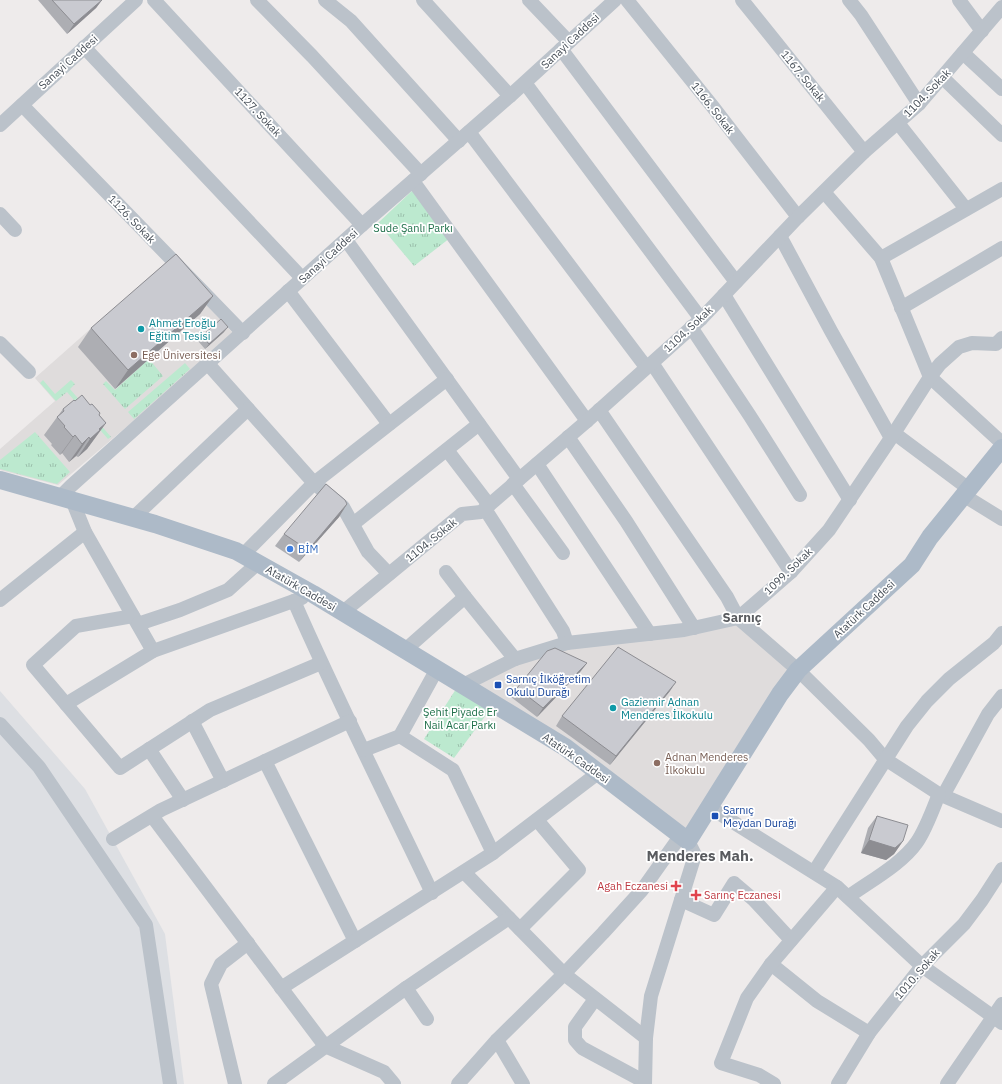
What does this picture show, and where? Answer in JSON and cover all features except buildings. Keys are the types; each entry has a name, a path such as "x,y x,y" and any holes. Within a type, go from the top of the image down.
{"main road":[{"name":"Atatürk Caddesi","path":"0,480 133,518 236,551 313,594 565,747 684,838 709,807 780,694 798,670 875,597 912,565 930,537 1002,448"}],"street":[{"name":"Sanayi Caddesi","path":"0,125 136,0"},
{"name":"1127. Sokak","path":"154,0 362,225"},
{"path":"257,0 312,56 417,177 587,421"},
{"path":"325,0 351,21 464,136 649,365 791,572"},
{"path":"423,0 510,96"},
{"path":"529,0 565,46 736,282"},
{"name":"Sanayi Caddesi","path":"66,499 70,486 243,333 302,278 525,83 615,0"},
{"name":"1166. Sokak","path":"627,0 713,107 798,218"},
{"name":"1167. Sokak","path":"742,0 864,152"},
{"path":"849,0 861,15 919,104"},
{"path":"959,0 982,31"},
{"name":"1104. Sokak","path":"343,612 462,514 481,512 587,421 696,323 864,152 919,104 1002,7"},
{"path":"84,48 302,278"},
{"path":"963,53 1002,89"},
{"path":"942,77 1002,135"},
{"path":"525,83 696,323 750,416 800,495"},
{"name":"1126. Sokak","path":"22,105 243,333"},
{"path":"898,123 966,209"},
{"path":"881,258 1002,189"},
{"path":"824,192 881,258 930,376 1002,443"},
{"path":"0,214 15,230"},
{"path":"780,236 830,331 893,436 1002,519"},
{"path":"346,240 479,424 563,553"},
{"path":"901,308 1002,248"},
{"path":"288,291 389,424"},
{"path":"724,295 850,500"},
{"path":"0,343 29,372"},
{"name":"1099. Sokak","path":"463,685 515,659 567,643 694,628 738,618 791,572 829,530 893,436 930,376 940,364 959,347 972,343 1000,344"},
{"path":"208,364 314,483 343,507 368,552 389,574"},
{"path":"321,663 210,710 120,768 33,665 76,626 135,620 180,610 228,590 250,559 314,483 447,379"},
{"path":"133,518 248,409"},
{"path":"599,410 727,597 738,618 798,670 869,740 885,759 941,795 1002,821"},
{"path":"353,524 479,424"},
{"path":"568,437 626,522 694,628"},
{"path":"447,450 487,507 563,631 567,643"},
{"path":"537,464 650,634"},
{"path":"66,499 153,651"},
{"path":"0,600 85,532"},
{"path":"446,572 515,659"},
{"path":"66,704 153,651 313,594"},
{"path":"405,650 465,597"},
{"path":"294,601 321,663 432,893"},
{"path":"814,872 907,726 927,701 949,679 994,643 1002,633"},
{"path":"364,750 400,736 437,669"},
{"path":"848,897 892,866 908,853 918,841 941,795 988,714 1002,696"},
{"path":"113,839 183,800 350,721"},
{"path":"192,722 223,781"},
{"path":"0,724 39,767 146,925 170,1084"},
{"path":"400,736 452,770 494,853"},
{"path":"150,749 183,800"},
{"path":"265,761 355,941"},
{"path":"281,988 494,853 598,773"},
{"path":"709,807 837,887 922,966 997,1020"},
{"path":"152,816 325,1046 384,1072 394,1084"},
{"path":"520,929 579,870 537,820"},
{"path":"458,1084 497,1040 564,974 642,890 684,838 695,856 651,996 646,1038 645,1083 582,1048 575,1040 575,1027 595,999"},
{"name":"1010. Sokak","path":"838,1084 869,1033 922,966 964,924 1002,869"},
{"path":"464,872 564,974 646,1038"},
{"path":"681,900 714,915 734,883 754,900 791,940"},
{"path":"774,1084 760,1075 721,1063 747,998 771,964 837,887"},
{"path":"274,1084 406,988 509,918"},
{"path":"235,1084 211,984 220,964 248,943"},
{"path":"771,964 817,1001 869,1033"},
{"path":"406,988 427,1019"},
{"path":"947,1084 997,1020 1002,1004"},
{"path":"497,1040 523,1084"}],"shaded area":[{"name":"Ege Üniversitesi","path":"166,262 233,333 58,485 0,470 0,449 55,401 35,378"},
{"name":"Adnan Menderes İlkokulu","path":"738,618 798,670 688,841 463,685 515,659"},
{"path":"0,691 85,789 165,934 184,1084 0,1084"}],"green space":[{"name":"Sude Şanlı Parkı","path":"414,189 450,238 414,266 378,223"},
{"path":"149,359 163,376 125,409 103,384 106,381 115,390"},
{"path":"185,363 190,369 134,419 128,412"},
{"path":"43,380 55,394 71,380 75,384 70,389 111,437 108,439 67,392 56,401 40,383"},
{"path":"35,432 70,472 57,484 0,469 0,460"},
{"name":"Şehit Piyade Er Nail Acar Parkı","path":"456,689 489,711 454,758 424,739"}],"place":[{"name":"Ahmet Eroğlu Eğitim Tesisi","path":"141,329"},
{"name":"Ege Üniversitesi","path":"134,355"},
{"name":"BİM","path":"290,549"},
{"name":"Sarnıç İlköğretim Okulu Durağı","path":"498,685"},
{"name":"Gaziemir Adnan Menderes İlkokulu","path":"613,708"},
{"name":"Adnan Menderes İlkokulu","path":"657,763"},
{"name":"Sarnıç Meydan Durağı","path":"715,816"},
{"name":"Agah Eczanesi","path":"676,886"},
{"name":"Sarınç Eczanesi","path":"696,895"}],"district":[{"name":"Sarnıç","path":"742,617"},
{"name":"Menderes Mah.","path":"700,855"}]}
